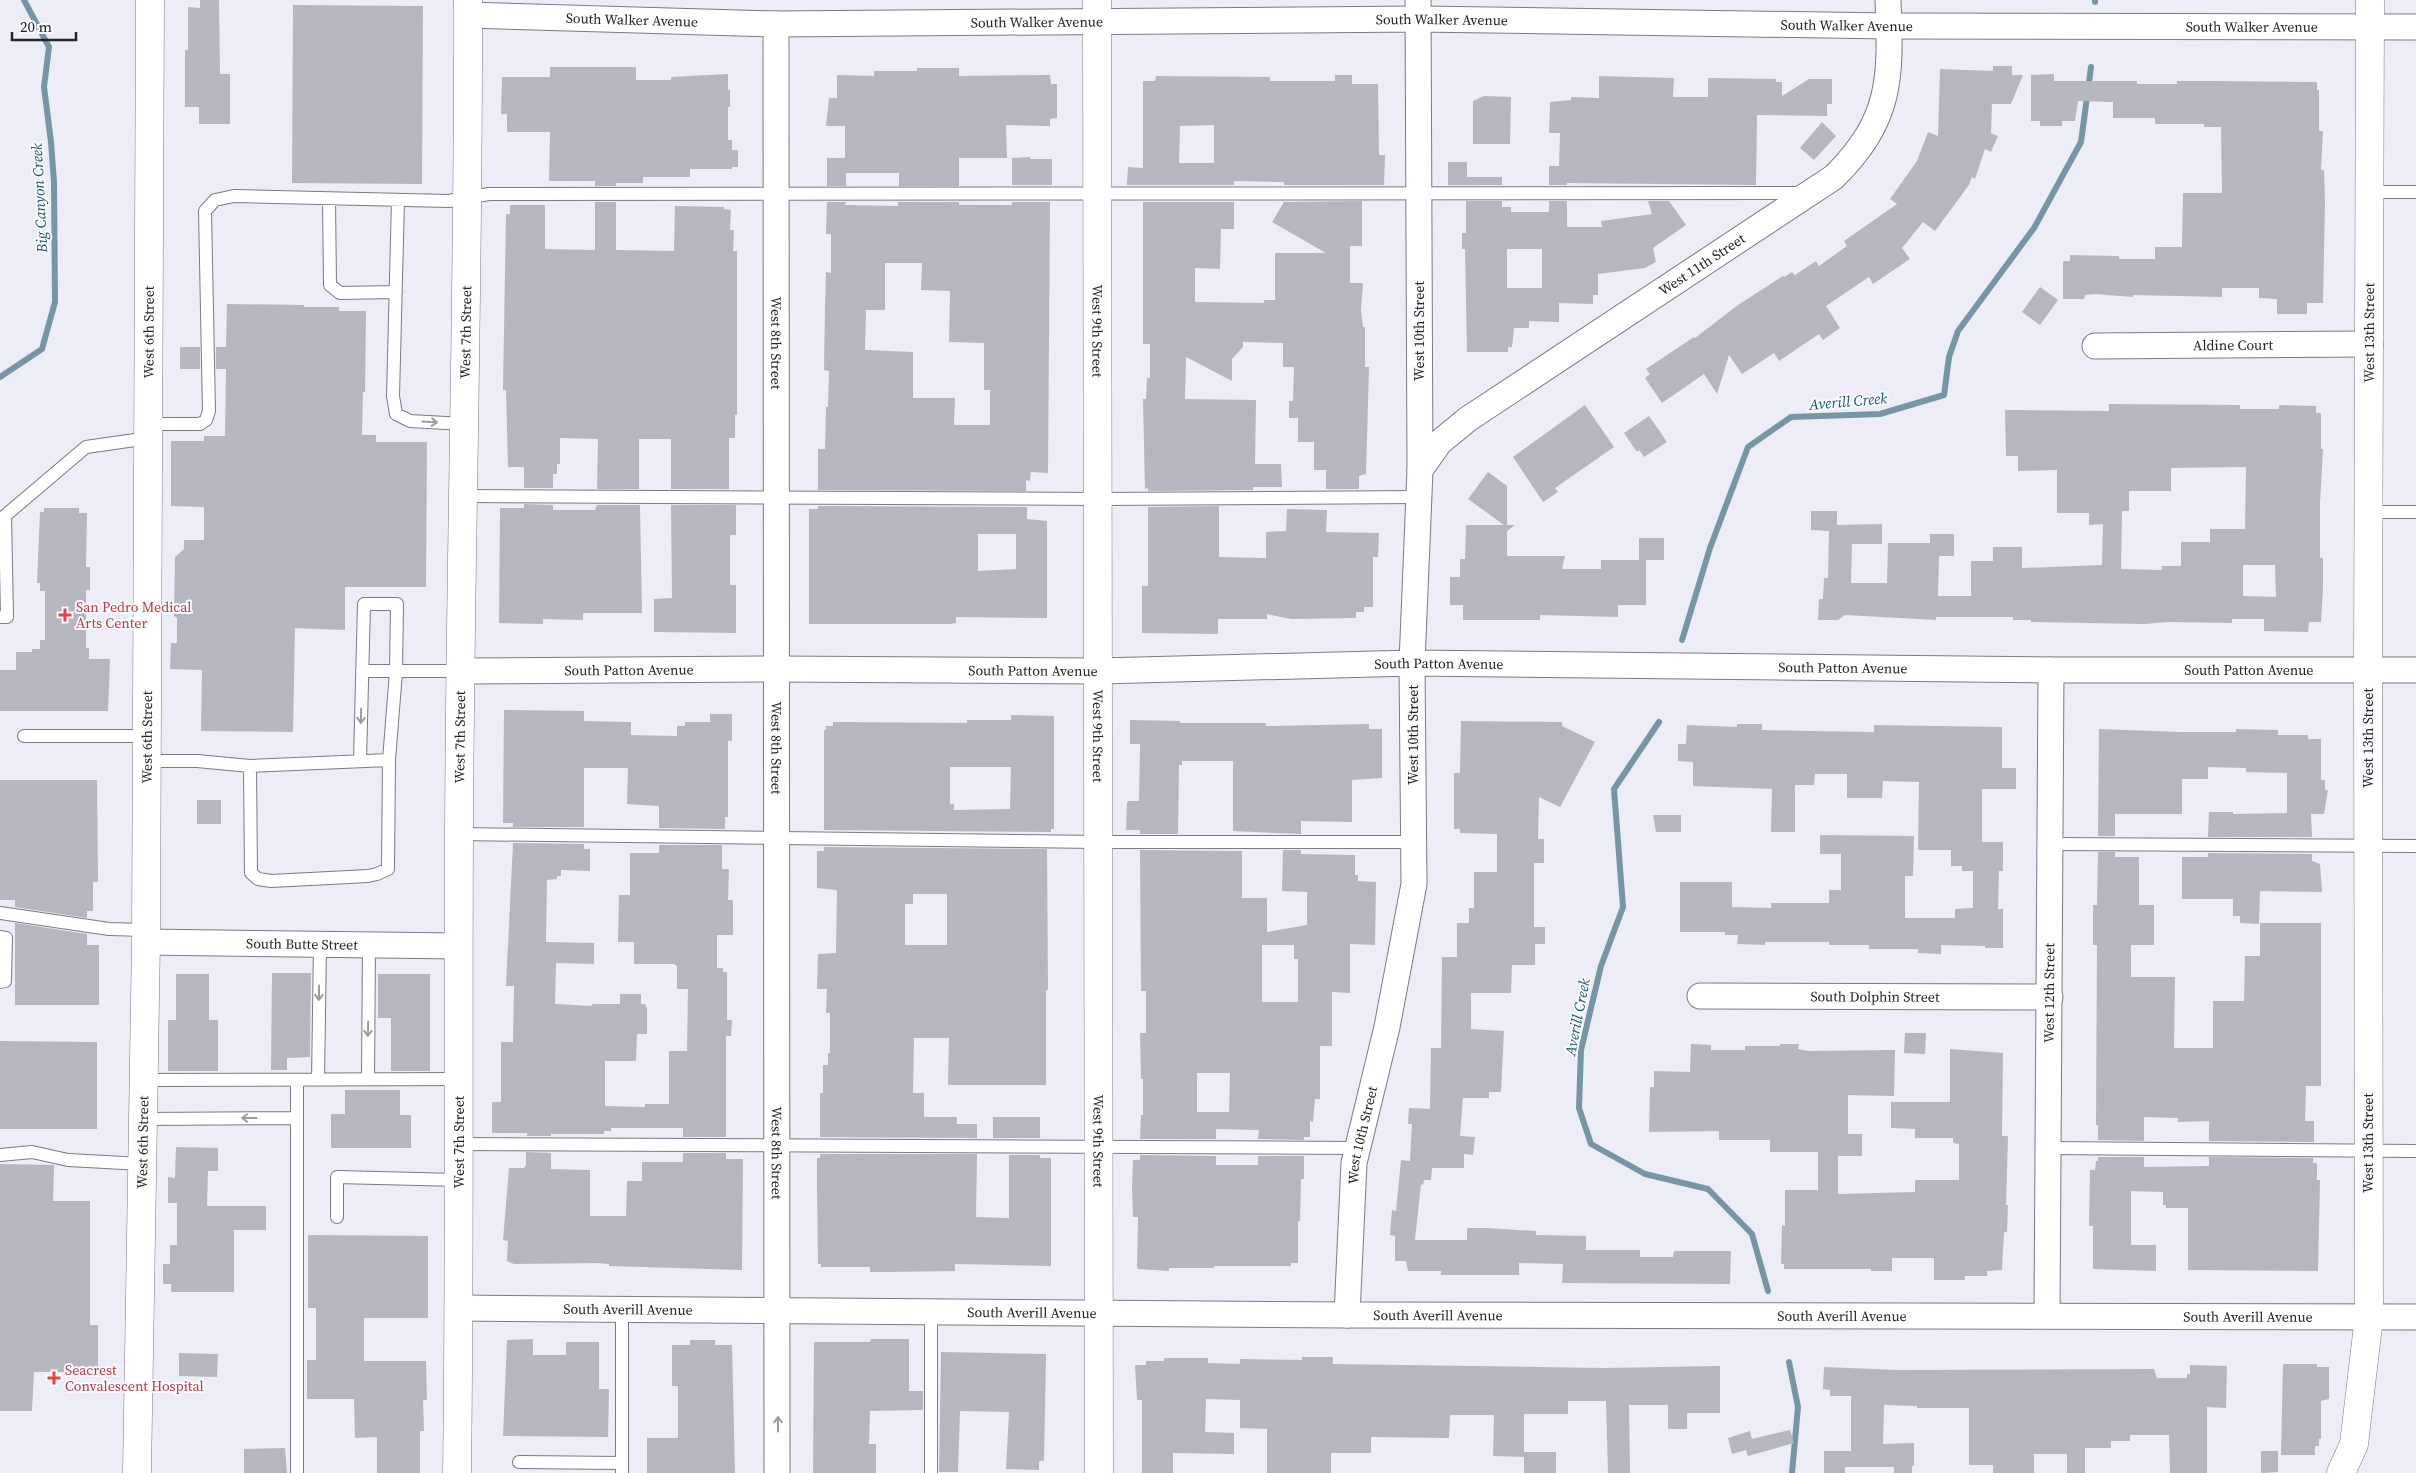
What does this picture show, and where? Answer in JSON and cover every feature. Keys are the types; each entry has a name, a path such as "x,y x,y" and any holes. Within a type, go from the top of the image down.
{"main road":[{"name":"West 6th Street","path":"136,1473 148,748 150,0"},
{"name":"West 7th Street","path":"457,1473 460,1308 458,1180 459,834 469,198 468,7"},
{"name":"West 9th Street","path":"1096,10 1100,671 1099,1473"},
{"name":"West 13th Street","path":"2341,1473 2354,1444 2369,1318 2370,13"}],"street":[{"name":"West 11th Street","path":"1420,470 1440,442 1468,419 1834,178 1854,157 1869,137 1881,109 1889,69 1888,0"},
{"name":"South Walker Avenue","path":"468,7 776,24 1096,10 1418,9 1889,26 2370,13 2416,27"},
{"name":"West 10th Street","path":"1347,1314 1354,1162 1387,1027 1412,893 1414,842 1412,663 1420,470 1418,9"},
{"name":"West 8th Street","path":"776,24 779,1309 777,1473"},
{"name":"Aldine Court","path":"2094,346 2370,344"},
{"name":"South Patton Avenue","path":"461,671 778,669 1100,671 1412,663 2051,670 2416,670"},
{"name":"West 12th Street","path":"2047,1316 2051,670"},
{"name":"South Butte Street","path":"146,936 320,944 459,946"},
{"name":"South Dolphin Street","path":"1700,996 2050,997"},
{"name":"South Averill Avenue","path":"460,1308 1347,1314 2416,1317"}],"lane":[{"path":"2370,192 2416,192"},
{"path":"0,617 7,617 3,518 86,446 150,431 200,424 206,420 209,411 205,211 215,200 234,196 329,200 449,201 489,194 1418,195 1809,193"},
{"path":"329,200 330,286 340,293 396,292"},
{"path":"398,200 393,396 396,414 410,421 464,424"},
{"path":"463,496 1098,499 1419,497"},
{"path":"2369,512 2416,512"},
{"path":"250,766 251,873 258,879 271,881 368,876 388,868 389,760 396,672 397,604 364,604 360,761"},
{"path":"362,671 461,671"},
{"path":"24,736 148,748 197,760 250,766 389,760"},
{"path":"459,834 1099,842 1414,842"},
{"path":"2051,844 2416,846"},
{"path":"0,913 146,936"},
{"path":"0,937 6,938 6,981 0,982"},
{"path":"318,1080 320,944"},
{"path":"368,1079 369,945"},
{"path":"144,1080 458,1079"},
{"path":"297,1080 297,1473"},
{"path":"143,1119 297,1118"},
{"path":"458,1144 1358,1148"},
{"path":"2048,1148 2416,1151"},
{"path":"0,1155 32,1152 68,1160 142,1164"},
{"path":"337,1217 337,1177 458,1180"},
{"path":"519,1462 622,1468 622,1309"},
{"path":"931,1310 931,1473"}],"building":[{"path":"200,0 219,0 220,74 230,74 230,124 199,124 199,107 185,107 185,50 188,50 188,7 200,8"},
{"path":"293,5 423,6 422,184 292,183"},
{"path":"1993,66 2012,66 2012,75 2023,75 2011,104 1992,104 1991,133 1998,136 1991,152 1985,149 1975,179 1972,177 1969,185 1935,231 1923,222 1902,248 1910,259 1873,284 1869,277 1826,306 1840,328 1823,340 1819,334 1779,361 1774,353 1742,374 1729,355 1717,394 1704,374 1662,403 1645,378 1650,374 1646,369 1695,338 1738,305 1783,276 1792,272 1795,275 1816,261 1819,266 1847,246 1844,241 1897,204 1890,199 1917,161 1928,132 1938,136 1940,69 1993,71"},
{"path":"550,67 636,67 636,80 671,80 671,77 728,74 730,107 728,107 728,140 732,140 732,150 738,150 738,167 732,167 732,169 690,169 690,177 643,177 643,183 616,183 616,186 595,186 595,181 549,181 550,132 507,132 507,114 501,114 502,77 550,77"},
{"path":"917,68 959,68 959,76 1050,75 1051,84 1057,84 1057,118 1050,119 1050,126 1006,125 1007,158 959,158 959,186 899,186 899,173 846,173 846,186 827,186 827,158 845,158 845,126 826,126 829,98 837,98 837,75 874,76 874,71 917,71"},
{"path":"2054,74 2054,81 2137,81 2137,84 2177,84 2177,81 2317,82 2317,90 2319,90 2319,131 2323,131 2321,170 2324,170 2325,204 2323,303 2307,303 2307,314 2277,314 2277,299 2259,298 2259,288 2222,288 2222,297 2133,295 2133,297 2094,294 2085,295 2084,299 2063,299 2063,261 2070,261 2070,255 2119,256 2119,259 2155,259 2155,247 2182,247 2183,193 2222,193 2221,127 2204,127 2204,124 2155,124 2155,118 2113,118 2113,102 2078,101 2075,121 2062,121 2062,126 2040,126 2040,121 2031,121 2031,75"},
{"path":"1335,75 1352,75 1352,84 1378,84 1379,155 1385,155 1384,185 1284,185 1284,182 1234,181 1234,185 1127,185 1128,167 1143,168 1143,81 1155,81 1156,76 1270,77 1270,81 1335,81","holes":["1214,125 1214,163 1179,163 1180,126"]},
{"path":"1599,76 1674,78 1673,97 1708,97 1708,78 1776,79 1776,82 1782,82 1782,96 1809,79 1832,79 1832,104 1827,104 1827,116 1757,115 1756,185 1567,183 1567,185 1549,185 1549,166 1559,166 1560,133 1549,133 1550,102 1571,100 1571,97 1599,98"},
{"path":"1484,96 1511,97 1510,144 1473,144 1473,101"},
{"path":"1822,122 1836,136 1814,160 1800,148"},
{"path":"1030,157 1030,159 1052,159 1052,185 1012,185 1012,158"},
{"path":"1448,162 1467,162 1467,177 1502,177 1502,185 1448,185"},
{"path":"1362,201 1362,246 1350,246 1350,283 1363,283 1361,310 1363,327 1365,327 1365,367 1369,367 1366,474 1359,476 1359,489 1326,489 1326,470 1314,470 1314,442 1298,442 1298,418 1289,418 1289,401 1293,401 1294,367 1283,367 1283,343 1243,342 1243,347 1232,359 1232,381 1186,357 1185,399 1256,400 1255,464 1281,464 1282,487 1253,487 1253,490 1148,491 1148,488 1145,489 1143,399 1146,399 1147,378 1150,378 1150,344 1143,344 1143,202 1234,202 1234,229 1221,229 1220,269 1195,268 1195,302 1264,303 1264,300 1275,300 1275,253 1326,253 1272,222 1284,202"},
{"path":"1466,201 1502,201 1502,207 1511,207 1511,212 1549,212 1549,201 1567,201 1567,227 1602,227 1601,221 1652,214 1648,201 1669,201 1686,225 1653,248 1656,262 1645,268 1598,274 1598,295 1593,295 1593,304 1559,303 1559,322 1529,321 1529,328 1514,328 1512,347 1508,347 1508,352 1467,352 1465,249 1462,249 1462,233 1466,233","holes":["1507,249 1542,249 1542,288 1507,288"]},
{"path":"595,202 616,202 616,250 674,251 675,206 724,207 724,209 731,210 730,230 734,230 733,251 737,251 737,415 735,415 735,438 729,438 729,489 671,489 671,439 639,439 639,489 597,489 598,439 560,438 560,464 557,464 557,474 553,474 553,488 524,488 524,467 508,467 506,390 503,390 506,214 510,214 510,205 545,205 545,249 595,250"},
{"path":"827,202 846,202 845,205 898,206 898,202 959,202 959,205 1012,205 1012,202 1050,202 1048,473 1031,472 1030,481 1026,480 1026,491 818,490 818,449 825,449 826,407 828,407 829,371 824,370 825,309 826,272 831,273 831,234 826,234","holes":["885,263 922,263 921,290 950,291 949,342 984,343 984,390 990,390 990,425 954,425 955,398 913,398 913,352 865,350 866,310 885,310"]},
{"path":"2040,287 2058,300 2040,325 2022,312"},
{"path":"227,304 304,305 304,307 339,307 339,311 366,311 365,392 363,392 362,435 376,435 376,442 427,442 426,587 345,587 345,630 295,628 293,732 201,731 202,670 170,669 171,643 177,643 177,618 174,616 175,557 184,549 184,540 204,540 204,507 171,506 171,441 204,441 204,436 225,436 226,369 216,369 216,347 226,347"},
{"path":"180,347 200,347 200,369 180,369"},
{"path":"2109,404 2240,405 2240,409 2279,409 2279,405 2316,406 2316,413 2321,413 2321,449 2323,449 2320,503 2320,558 2323,558 2321,622 2309,622 2308,632 2264,631 2264,619 2232,619 2232,623 2167,622 2145,624 2031,622 2031,620 2013,620 2013,617 1936,617 1936,620 1845,615 1838,620 1818,620 1819,599 1823,599 1824,578 1828,578 1829,531 1811,530 1811,511 1837,511 1837,525 1882,524 1882,544 1852,544 1851,583 1887,583 1888,543 1930,543 1930,534 1954,534 1954,556 1939,556 1938,596 1971,596 1971,561 1993,561 1993,547 2022,547 2022,568 2102,565 2103,524 2089,525 2089,513 2057,513 2057,470 2018,471 2018,456 2006,456 2005,410 2109,411","holes":["2246,467 2245,529 2210,529 2210,542 2181,542 2181,566 2162,566 2162,570 2121,569 2122,511 2129,511 2129,491 2171,491 2171,468","2243,565 2275,565 2276,597 2243,596"]},
{"path":"1585,405 1614,447 1555,488 1558,492 1543,502 1513,457"},
{"path":"1649,416 1667,442 1644,457 1639,450 1637,452 1624,433"},
{"path":"1488,472 1507,486 1507,525 1515,525 1507,531 1507,556 1565,556 1562,569 1601,569 1601,560 1639,560 1639,538 1664,538 1664,560 1646,560 1646,605 1618,605 1618,617 1540,615 1540,620 1463,620 1463,605 1450,605 1450,577 1460,577 1460,559 1465,559 1466,525 1504,525 1468,499"},
{"path":"524,504 553,505 553,510 595,510 597,505 640,505 642,613 583,613 583,620 543,619 543,624 499,623 500,508 524,508"},
{"path":"671,505 736,505 736,535 730,535 730,585 736,585 736,633 654,632 654,599 672,598"},
{"path":"818,506 1027,507 1027,519 1047,521 1047,618 956,617 956,623 950,624 809,624 809,509 818,509","holes":["978,534 1016,534 1016,569 978,571"]},
{"path":"1219,506 1219,557 1266,558 1266,532 1286,531 1287,509 1327,510 1326,532 1379,533 1378,557 1373,557 1373,607 1364,607 1364,612 1356,612 1356,618 1291,619 1267,614 1267,619 1218,619 1218,634 1142,633 1142,586 1148,586 1148,507"},
{"name":"San Pedro Medical Arts Center","path":"44,508 79,508 79,513 87,513 86,567 90,567 90,590 86,590 86,648 89,648 89,659 110,659 108,711 0,711 0,670 16,670 16,652 32,652 32,649 40,649 40,640 45,640 45,591 40,591 40,583 37,583 40,512 44,512"},
{"path":"504,710 584,711 584,721 631,722 631,735 677,736 677,726 685,726 685,722 710,722 710,714 732,714 732,741 728,741 728,817 725,817 725,829 659,828 659,806 627,804 628,768 584,768 584,827 513,827 513,823 503,823"},
{"path":"1011,715 1054,716 1054,829 1051,829 1051,832 824,830 824,730 826,730 826,726 833,726 833,722 967,723 967,720 1011,720","holes":["950,767 1011,767 1010,809 954,810 954,804 950,804"]},
{"path":"1130,720 1180,721 1180,723 1266,723 1266,726 1369,724 1369,729 1382,729 1382,778 1352,780 1352,822 1301,821 1301,834 1233,831 1233,761 1182,761 1182,765 1179,765 1178,834 1140,834 1140,830 1126,830 1127,803 1128,801 1139,801 1140,744 1130,744"},
{"path":"1461,721 1562,722 1562,726 1595,742 1560,807 1539,797 1538,839 1544,839 1544,863 1534,863 1534,927 1545,927 1545,944 1535,944 1535,965 1512,965 1511,993 1471,993 1471,1029 1504,1031 1501,1092 1489,1092 1489,1098 1463,1098 1460,1136 1475,1137 1473,1155 1464,1154 1464,1168 1432,1168 1431,1180 1424,1180 1423,1185 1421,1184 1415,1240 1467,1240 1467,1228 1487,1228 1536,1231 1536,1235 1586,1236 1586,1250 1640,1250 1640,1257 1673,1257 1674,1251 1731,1251 1730,1284 1562,1283 1563,1264 1519,1263 1519,1275 1441,1275 1441,1271 1408,1271 1406,1261 1395,1261 1395,1236 1390,1235 1392,1210 1396,1211 1401,1160 1410,1161 1412,1124 1408,1124 1409,1108 1430,1109 1431,1048 1441,1048 1442,957 1457,957 1457,923 1469,923 1469,908 1474,908 1474,872 1497,872 1497,834 1460,833 1460,829 1454,829 1454,773 1460,773"},
{"path":"1737,724 1762,724 1762,730 1874,732 1874,725 2002,727 2002,768 2016,768 2016,789 1982,789 1982,842 2003,842 2003,871 1999,871 1998,909 2003,909 2003,948 1941,945 1941,954 1918,953 1918,949 1869,949 1869,945 1829,945 1829,942 1765,942 1765,945 1737,944 1738,935 1725,935 1725,932 1680,932 1680,882 1732,882 1732,907 1771,908 1771,903 1829,903 1829,890 1841,890 1841,854 1820,854 1820,835 1914,836 1913,876 1905,876 1905,918 1955,918 1955,909 1973,908 1973,871 1962,871 1962,866 1951,866 1951,850 1918,850 1919,782 1883,781 1882,798 1847,798 1847,774 1815,774 1814,785 1795,785 1795,832 1771,832 1772,789 1693,786 1693,762 1678,761 1678,744 1686,744 1687,725 1737,727"},
{"path":"2099,729 2179,732 2236,732 2236,729 2278,730 2278,735 2308,735 2308,739 2321,739 2321,780 2325,780 2325,790 2328,790 2324,814 2311,814 2312,837 2208,837 2209,812 2233,812 2233,814 2287,813 2287,773 2246,772 2246,768 2208,767 2208,779 2182,779 2182,814 2115,814 2115,836 2098,836"},
{"path":"0,780 97,780 98,882 93,882 93,911 87,911 87,918 15,907 15,900 0,900"},
{"path":"197,800 221,800 221,824 197,824"},
{"path":"1653,815 1681,815 1681,832 1656,832"},
{"path":"513,843 584,844 584,849 590,849 590,871 561,870 561,876 557,876 557,879 547,880 546,942 594,943 594,964 556,963 555,1004 591,1006 593,1004 620,1004 620,994 641,994 641,1004 645,1004 647,1009 647,1034 637,1034 636,1061 605,1061 605,1106 645,1107 645,1104 669,1104 669,1051 687,1051 688,989 677,989 677,966 674,964 634,964 634,942 618,942 619,895 630,895 630,853 659,853 659,845 722,845 722,869 729,869 728,900 733,900 733,935 717,935 717,968 723,968 723,972 727,972 727,1020 732,1020 731,1036 726,1036 726,1137 683,1137 683,1128 611,1128 611,1131 604,1131 604,1134 551,1134 551,1136 527,1136 527,1133 492,1133 492,1102 501,1102 501,1042 513,1042 514,986 506,986"},
{"path":"824,847 1047,849 1048,990 1046,990 1046,1085 948,1085 949,1038 914,1038 913,1093 924,1093 924,1117 957,1117 957,1124 977,1124 977,1138 820,1137 820,1093 823,1093 823,1065 828,1065 828,1053 830,1053 830,1013 826,1013 827,989 817,989 818,954 836,953 837,890 817,888 817,851 824,851","holes":["913,894 947,894 947,945 905,945 905,904 913,904"]},
{"path":"1140,850 1242,851 1242,898 1267,898 1267,932 1307,925 1307,892 1282,891 1283,850 1301,850 1301,854 1355,855 1355,875 1358,875 1358,881 1376,882 1375,945 1350,944 1350,993 1332,992 1332,1046 1320,1046 1320,1099 1315,1099 1313,1122 1310,1121 1310,1137 1304,1137 1304,1140 1258,1139 1259,1130 1216,1129 1216,1139 1140,1139 1141,1115 1143,1115 1143,1079 1141,1079 1140,1033 1146,1033 1146,991 1141,991","holes":["1262,945 1294,945 1294,959 1298,959 1298,1002 1262,1002","1197,1073 1230,1073 1229,1112 1197,1112"]},
{"path":"2098,852 2115,852 2115,857 2139,857 2139,905 2154,905 2154,945 2131,945 2131,977 2175,977 2174,1048 2213,1048 2213,1001 2244,1001 2245,956 2260,956 2260,923 2321,923 2321,1086 2306,1086 2305,1121 2314,1121 2314,1142 2209,1141 2209,1121 2178,1122 2178,1118 2144,1117 2144,1141 2098,1140 2098,1125 2096,1125 2097,945 2093,945 2093,905 2097,905"},
{"path":"2208,853 2312,854 2312,861 2320,864 2322,892 2260,891 2259,924 2240,923 2240,916 2233,916 2233,899 2182,899 2182,857 2208,857"},
{"path":"15,923 87,934 87,945 99,945 99,1005 15,1005"},
{"path":"272,973 311,973 310,1057 287,1058 287,1070 271,1070"},
{"path":"176,974 209,974 209,1020 218,1020 218,1071 168,1071 168,1020 176,1020"},
{"path":"378,974 430,974 430,1071 391,1071 391,1018 378,1018"},
{"path":"1905,1033 1926,1033 1925,1054 1904,1053"},
{"path":"0,1041 97,1042 97,1129 0,1129"},
{"path":"1691,1044 1711,1045 1711,1050 1745,1050 1745,1046 1799,1044 1798,1049 1808,1051 1895,1050 1894,1096 1848,1095 1848,1134 1862,1134 1862,1156 1838,1156 1838,1194 1915,1192 1915,1180 1959,1180 1959,1144 1953,1143 1953,1138 1915,1138 1915,1129 1891,1128 1891,1102 1950,1102 1950,1049 2003,1053 2002,1136 2008,1136 2006,1205 2008,1205 2007,1232 2004,1232 2002,1270 1987,1271 1987,1276 1965,1276 1965,1280 1934,1280 1934,1258 1892,1258 1892,1271 1871,1271 1871,1269 1784,1269 1784,1264 1781,1264 1782,1225 1785,1226 1785,1190 1818,1190 1818,1152 1770,1152 1770,1140 1719,1140 1719,1131 1649,1132 1650,1087 1654,1087 1654,1071 1690,1072"},
{"path":"345,1090 400,1090 400,1115 411,1115 411,1148 331,1148 331,1114 345,1114"},
{"path":"993,1117 1040,1117 1040,1138 993,1138"},
{"path":"176,1147 218,1148 218,1171 208,1171 207,1206 266,1206 266,1230 234,1230 234,1292 171,1292 171,1284 163,1284 163,1264 170,1264 170,1245 177,1245 177,1203 168,1203 168,1177 175,1178"},
{"path":"526,1152 551,1153 551,1169 590,1170 590,1216 626,1216 627,1181 642,1181 642,1162 683,1162 683,1153 726,1153 726,1159 743,1159 742,1270 609,1266 609,1264 597,1263 514,1264 507,1261 508,1241 503,1240 509,1168 524,1168 526,1165"},
{"path":"820,1154 977,1154 976,1217 1009,1218 1009,1155 1040,1155 1040,1158 1051,1158 1051,1266 955,1264 955,1271 886,1272 870,1272 870,1267 821,1267 821,1264 818,1264 817,1189 817,1158 820,1158"},
{"path":"1140,1155 1216,1156 1216,1165 1258,1165 1258,1156 1304,1156 1304,1179 1301,1179 1300,1221 1298,1221 1298,1263 1291,1263 1291,1266 1169,1268 1169,1271 1138,1269 1138,1217 1133,1217 1132,1188 1133,1160 1140,1160"},
{"path":"2098,1157 2144,1157 2144,1167 2209,1166 2209,1157 2313,1158 2313,1163 2317,1163 2317,1180 2320,1180 2318,1271 2188,1270 2188,1208 2166,1208 2166,1205 2163,1205 2163,1192 2131,1191 2131,1245 2156,1245 2156,1271 2093,1269 2093,1226 2089,1226 2090,1170 2095,1170"},
{"path":"0,1164 54,1165 53,1201 90,1201 90,1325 98,1325 98,1372 34,1372 32,1411 0,1411"},
{"path":"308,1235 428,1236 428,1318 364,1318 364,1361 426,1361 427,1400 423,1400 424,1431 420,1431 420,1473 377,1473 377,1437 355,1438 354,1399 307,1399 307,1360 316,1360 316,1308 308,1308"},
{"path":"533,1339 533,1355 566,1355 566,1342 599,1342 599,1389 609,1389 608,1437 503,1436 507,1340"},
{"path":"871,1339 909,1339 909,1391 923,1391 923,1410 870,1411 869,1444 876,1444 876,1473 813,1473 814,1342 870,1342"},
{"path":"690,1340 715,1340 715,1345 732,1345 735,1473 647,1473 647,1438 678,1438 678,1386 672,1386 672,1345 690,1345"},
{"path":"941,1352 1046,1354 1044,1461 1039,1461 1039,1470 1006,1469 1009,1412 960,1411 958,1472 939,1472"},
{"path":"179,1353 218,1354 217,1377 179,1376"},
{"path":"1302,1357 1333,1357 1333,1364 1604,1368 1720,1366 1720,1413 1687,1413 1687,1429 1668,1429 1668,1405 1629,1405 1630,1473 1608,1473 1606,1401 1568,1401 1568,1414 1524,1414 1524,1457 1493,1456 1494,1415 1450,1415 1449,1438 1371,1437 1371,1453 1331,1453 1331,1473 1267,1473 1267,1429 1240,1428 1240,1400 1206,1399 1205,1432 1234,1433 1234,1454 1173,1453 1173,1473 1142,1473 1142,1400 1137,1400 1135,1365 1146,1365 1146,1361 1164,1361 1164,1358 1208,1358 1208,1363 1240,1364 1240,1359 1302,1360"},
{"path":"2283,1364 2317,1364 2317,1367 2329,1367 2329,1399 2321,1401 2321,1439 2319,1439 2319,1446 2315,1446 2315,1455 2281,1455"},
{"path":"2190,1365 2227,1366 2226,1408 2207,1407 2207,1473 2170,1473 2169,1435 2130,1435 2130,1441 2111,1441 2111,1448 2085,1448 2085,1473 2067,1473 2067,1454 2034,1454 2034,1473 1993,1473 1993,1465 1969,1465 1969,1408 1917,1408 1917,1406 1884,1405 1883,1444 1914,1443 1914,1466 1912,1466 1912,1473 1894,1473 1894,1467 1845,1467 1845,1473 1824,1473 1824,1451 1851,1451 1851,1396 1830,1396 1830,1390 1823,1389 1824,1367 1898,1370 2154,1369 2157,1378 2187,1378 2187,1374 2190,1374"},
{"path":"1790,1430 1794,1443 1748,1456 1746,1450 1732,1454 1728,1438 1750,1431 1752,1439"},
{"path":"285,1448 287,1473 244,1473 244,1449"},
{"path":"2261,1451 2278,1451 2278,1472 2261,1473"},
{"path":"1524,1452 1556,1452 1556,1473 1524,1473"}],"waterway":[{"name":"Big Canyon Creek","path":"0,377 42,349 55,302 54,182 44,87 49,47 24,0"},
{"name":"Averill Creek","path":"1682,640 1710,548 1748,447 1791,417 1880,414 1944,395 1949,357 1958,331 2034,228 2081,142 2091,67"},
{"name":"Averill Creek","path":"1659,722 1614,789 1623,907 1601,966 1581,1050 1579,1108 1591,1144 1645,1174 1708,1189 1752,1234 1768,1291"},
{"name":"Averill Creek","path":"1789,1362 1798,1407 1792,1473"}],"place":[{"name":"San Pedro Medical Arts Center","path":"65,615"},
{"name":"Seacrest Convalescent Hospital","path":"54,1378"}]}
